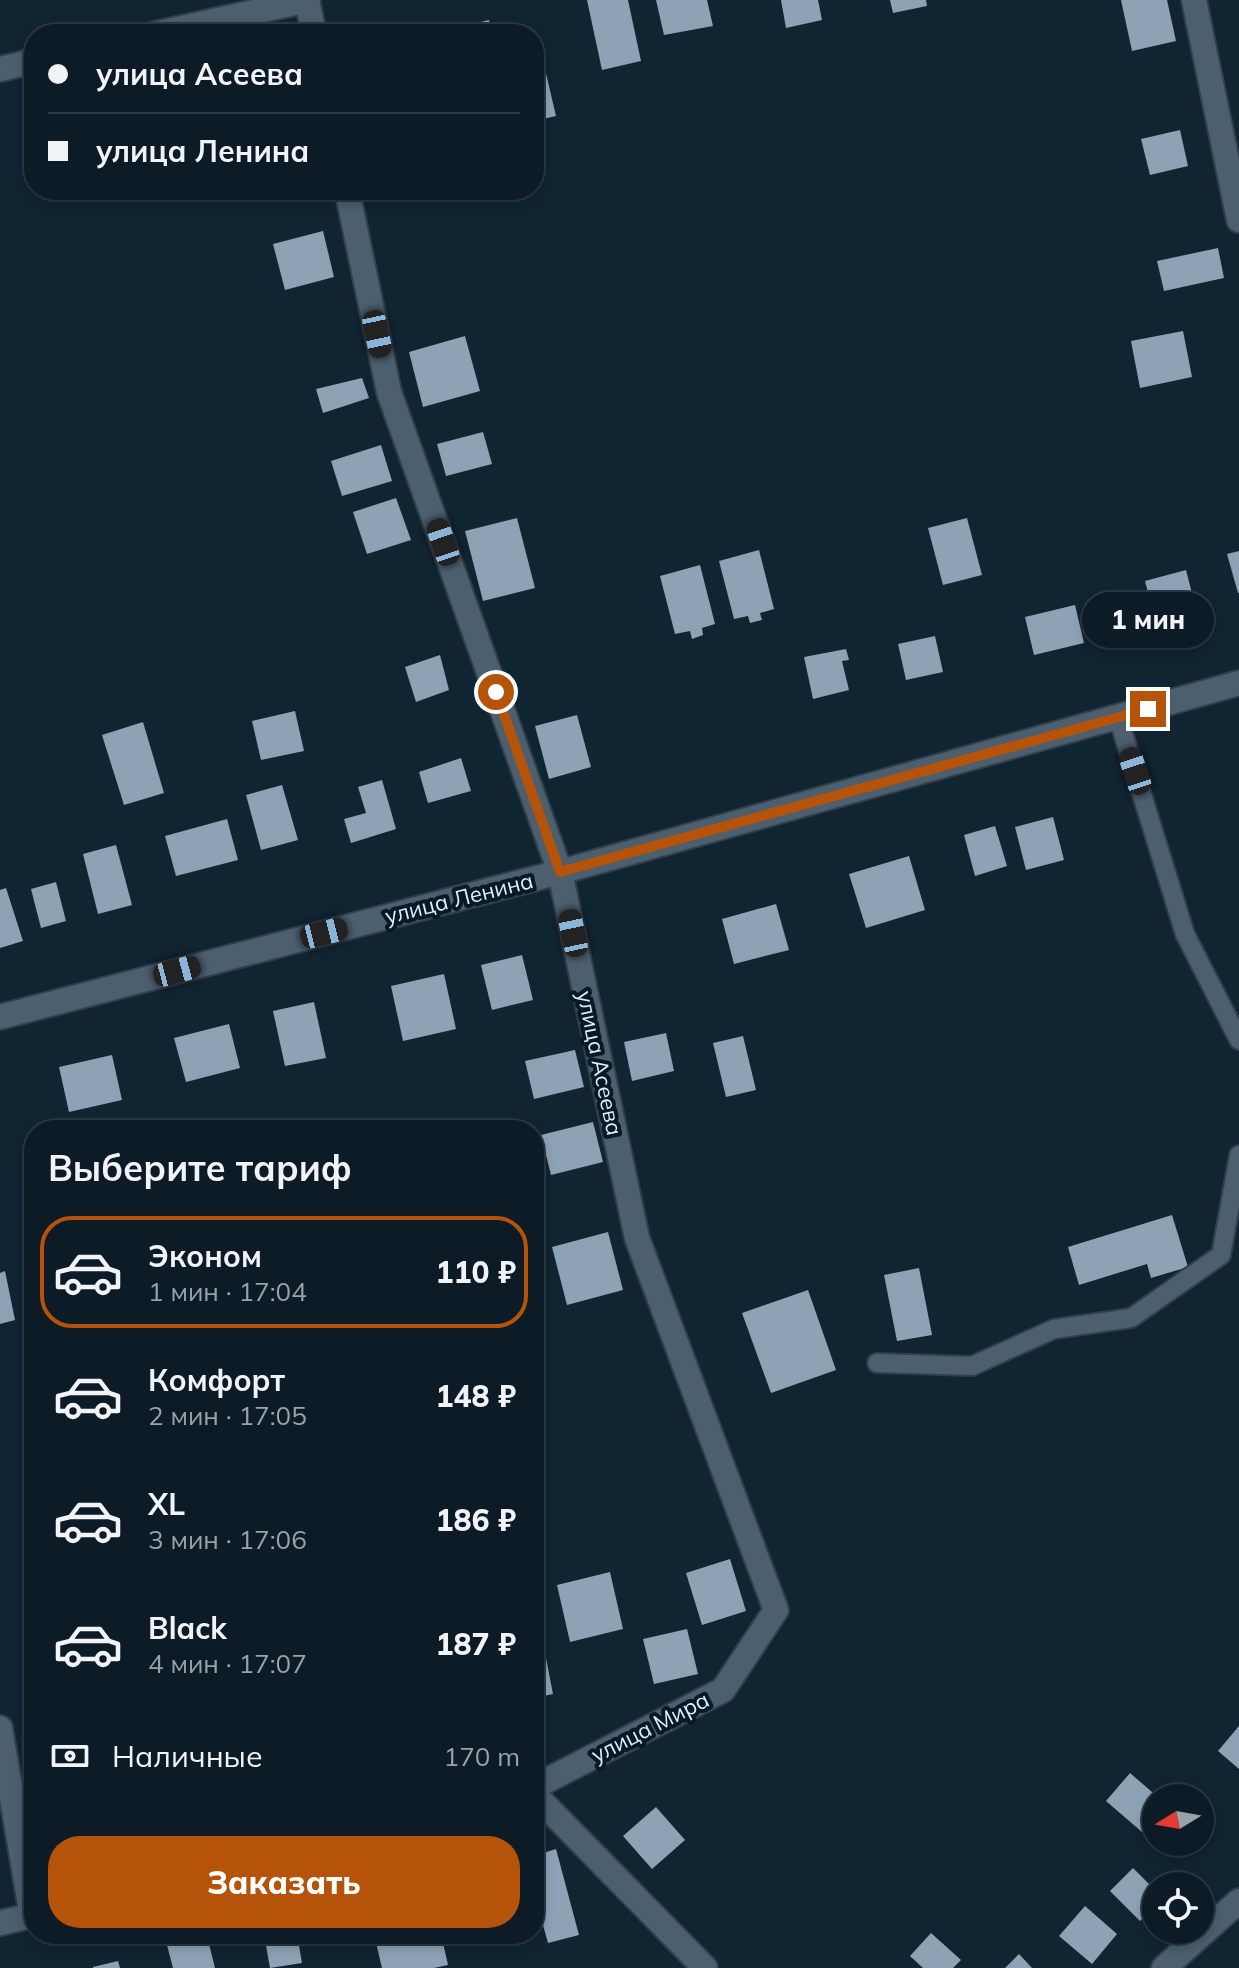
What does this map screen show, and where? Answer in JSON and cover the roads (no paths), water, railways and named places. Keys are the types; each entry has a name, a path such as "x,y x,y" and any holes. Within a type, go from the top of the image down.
{"street":[{"path":"200,24 308,0 312,24"},
{"path":"1194,0 1239,220"},
{"path":"0,69 24,63"},
{"name":"улица Асеева","path":"349,200 389,392 560,872 637,1238 776,1610"},
{"name":"улица Ленина","path":"0,1017 560,872 1239,683"},
{"name":"улица Мира","path":"544,1782 723,1690 776,1610"},
{"path":"0,1728 24,1864"},
{"path":"544,1804 705,1968"},
{"path":"1164,1968 1239,1901"},
{"path":"0,1923 24,1917"}],"lane":[{"path":"1118,717 1185,934 1239,1040"},
{"path":"877,1363 972,1366 1054,1329 1131,1318 1221,1255 1239,1155"}]}
